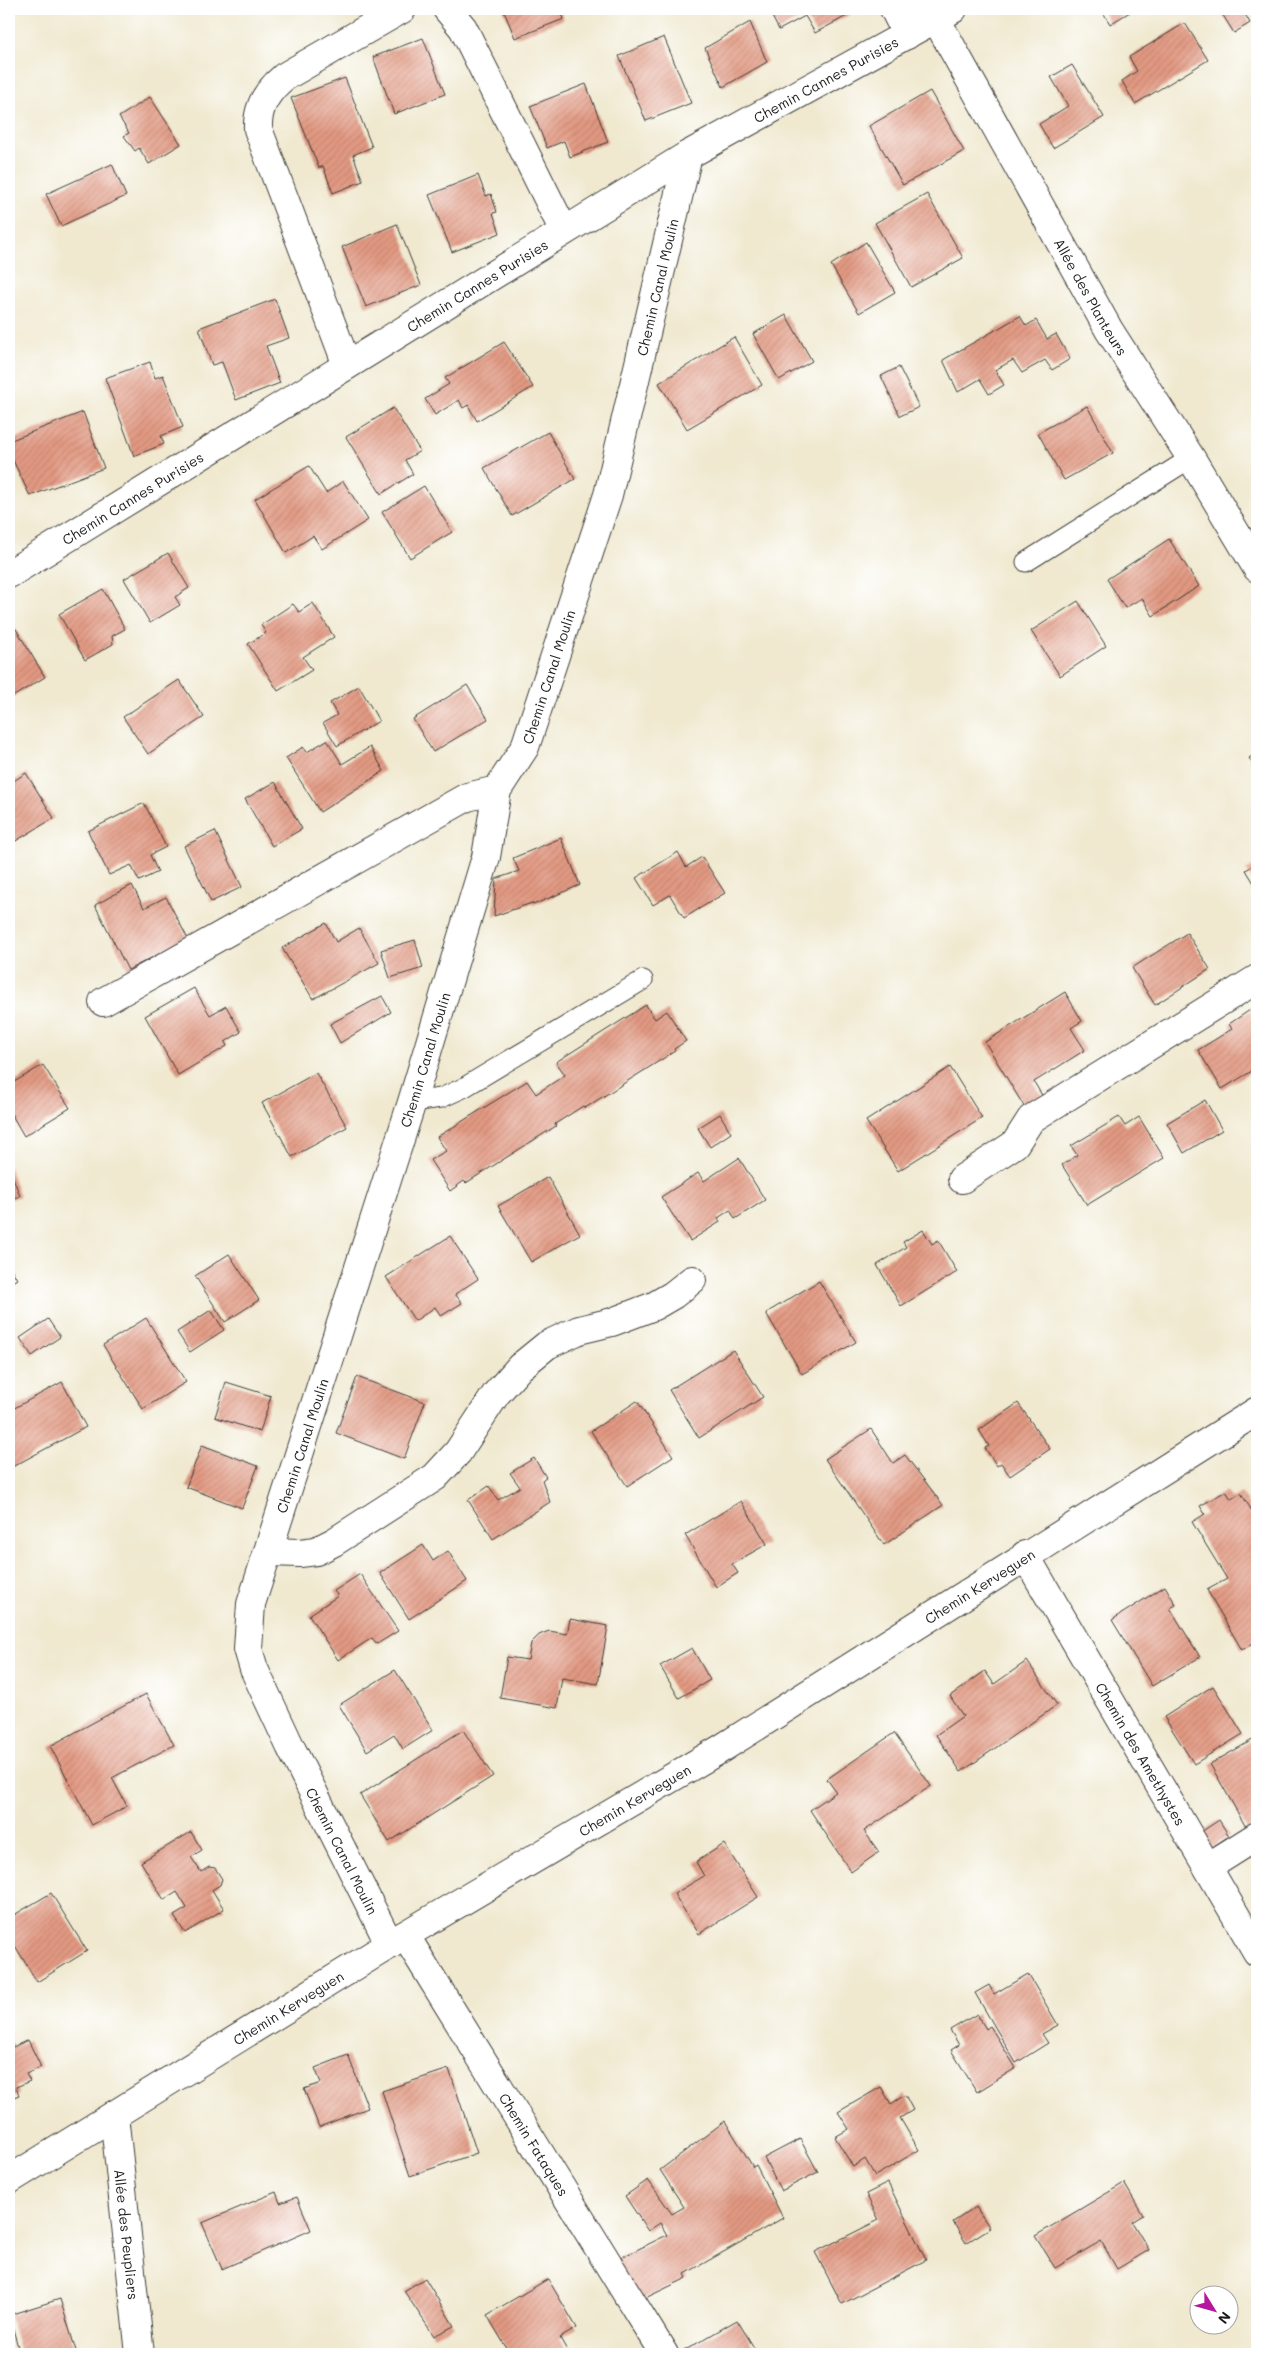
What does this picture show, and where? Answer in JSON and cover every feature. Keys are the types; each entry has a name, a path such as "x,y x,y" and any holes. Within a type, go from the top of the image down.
{"street":[{"path":"348,365 258,129 258,115 271,88 284,77 402,9"},
{"path":"447,9 463,28 564,231"},
{"path":"894,9 907,35"},
{"name":"Chemin Cannes Purisies","path":"9,574 688,155 944,14"},
{"name":"Allée des Planteurs","path":"944,14 1109,330 1191,458 1257,568"},
{"name":"Chemin Canal Moulin","path":"398,1940 294,1755 254,1668 248,1649 251,1604 412,1102 486,857 497,790 525,747 608,495 688,155"},
{"path":"103,1002 467,797 497,790"},
{"path":"962,1179 1015,1144 1031,1119 1257,979"},
{"path":"268,1552 300,1553 316,1550 334,1542 435,1476 458,1452 496,1394 520,1367 547,1345 578,1330 612,1322 654,1306 673,1296 692,1280"},
{"name":"Chemin Kerveguen","path":"9,2180 398,1940 719,1750 1257,1411"},
{"name":"Chemin des Amethystes","path":"1026,1555 1257,1952"},
{"path":"1208,1867 1257,1836"},
{"name":"Chemin Fataques","path":"398,1940 664,2354"},
{"name":"Allée des Peupliers","path":"114,2115 140,2354"}],"lane":[{"path":"1026,562 1191,458"},
{"path":"412,1102 441,1098 463,1088 643,980"}],"building":[{"path":"503,9 560,9 564,19 515,38"},
{"path":"768,9 860,9 815,33 805,16 779,30"},
{"path":"1101,9 1135,9 1110,24"},
{"path":"1219,9 1242,9 1250,23 1234,33"},
{"path":"750,22 767,62 723,87 705,48"},
{"path":"1185,23 1208,60 1135,104 1122,81 1137,71 1129,57"},
{"path":"664,37 691,103 646,121 619,56"},
{"path":"423,38 445,94 394,114 373,57"},
{"path":"1072,65 1104,117 1053,148 1039,124 1068,106 1051,77"},
{"path":"345,78 372,147 353,155 363,181 333,193 323,166 319,168 291,98"},
{"path":"586,84 608,142 570,157 564,141 547,148 530,106"},
{"path":"930,91 964,151 903,185 869,126"},
{"path":"150,97 181,144 149,164 139,148 135,151 124,136 129,133 119,117"},
{"path":"112,164 126,196 61,226 46,194"},
{"path":"478,175 486,196 491,194 497,212 493,213 500,233 452,252 429,195"},
{"path":"927,194 963,258 911,287 875,223"},
{"path":"397,224 421,285 366,307 342,247"},
{"path":"866,242 895,292 859,313 831,265"},
{"path":"275,299 289,338 266,346 280,383 236,400 222,362 212,365 199,328"},
{"path":"786,315 812,361 779,380 753,334"},
{"path":"1020,316 1026,326 1036,320 1047,339 1056,334 1070,359 1052,370 1045,360 1022,373 1013,360 995,370 1004,385 989,394 980,379 958,392 943,360"},
{"path":"734,337 762,385 687,429 659,383"},
{"path":"504,342 533,387 477,421 468,405 463,408 459,400 435,415 425,399 449,384 445,378"},
{"path":"150,362 155,378 163,375 183,427 161,436 164,444 134,456 105,378"},
{"path":"899,367 919,407 900,416 881,376"},
{"path":"1087,406 1113,453 1064,480 1038,433"},
{"path":"393,408 420,451 405,460 413,474 381,494 346,437"},
{"path":"83,412 104,468 30,496 9,452 9,441"},
{"path":"548,432 575,479 512,516 484,468"},
{"path":"309,466 326,493 343,481 368,520 322,549 313,536 286,553 255,499"},
{"path":"424,486 452,532 410,558 382,512"},
{"path":"1169,539 1199,586 1153,616 1142,598 1125,608 1107,579"},
{"path":"168,553 189,588 175,597 180,605 150,623 124,579"},
{"path":"103,589 125,629 112,636 113,644 85,660 59,614"},
{"path":"1078,601 1106,646 1060,676 1031,631"},
{"path":"313,603 334,637 303,657 312,670 278,691 248,644 266,633 261,625 293,604 299,612"},
{"path":"16,629 45,677 9,699 9,633"},
{"path":"179,680 204,717 148,754 123,717"},
{"path":"467,685 488,719 433,752 413,719"},
{"path":"359,686 379,721 337,746 323,723 337,715 330,703"},
{"path":"327,740 342,764 370,747 384,771 320,812 286,758 303,747 307,752"},
{"path":"1257,753 1257,771 1249,758"},
{"path":"26,773 54,818 9,845 9,784"},
{"path":"275,782 302,829 272,846 245,799"},
{"path":"144,803 166,847 150,855 158,872 139,881 131,865 109,875 88,831"},
{"path":"215,831 242,887 211,902 184,846"},
{"path":"561,838 580,885 533,905 532,903 494,916 496,879 519,871 513,858"},
{"path":"678,852 686,867 702,857 725,893 684,918 670,895 653,905 636,878"},
{"path":"1257,863 1257,888 1246,870"},
{"path":"132,885 144,908 166,897 188,939 128,970 95,905"},
{"path":"326,923 336,942 359,928 379,963 313,999 282,948"},
{"path":"1187,933 1210,969 1155,1005 1132,968"},
{"path":"415,940 423,968 390,978 381,950"},
{"path":"194,988 210,1015 226,1006 241,1032 225,1042 227,1046 178,1075 145,1016"},
{"path":"1065,992 1082,1021 1071,1028 1085,1050 1034,1082 1043,1097 1025,1108 985,1042"},
{"path":"382,996 391,1012 340,1043 330,1024"},
{"path":"646,1005 655,1019 667,1011 686,1041 674,1049 675,1051 585,1108 583,1106 555,1124 556,1126 466,1183 464,1181 450,1191 430,1160 446,1151 437,1137 527,1081 536,1094 565,1075 556,1062"},
{"path":"1250,1010 1253,1016 1257,1014 1257,1068 1222,1089 1198,1050 1232,1029 1229,1024"},
{"path":"43,1065 70,1108 24,1136 9,1110 9,1085"},
{"path":"950,1067 982,1118 898,1171 866,1121"},
{"path":"316,1073 347,1127 292,1157 262,1103"},
{"path":"1205,1100 1222,1130 1184,1153 1167,1123"},
{"path":"720,1114 731,1133 710,1147 698,1128"},
{"path":"1119,1117 1125,1126 1139,1117 1164,1158 1087,1205 1062,1165 1077,1155 1071,1146"},
{"path":"739,1158 765,1200 735,1219 730,1210 718,1218 720,1222 690,1241 661,1197 698,1173 704,1181"},
{"path":"9,1167 20,1196 9,1200"},
{"path":"548,1177 580,1234 531,1262 498,1206"},
{"path":"923,1230 932,1244 938,1240 957,1272 901,1306 877,1265 906,1247 903,1242"},
{"path":"450,1236 478,1279 455,1294 462,1303 441,1316 435,1307 415,1321 386,1277"},
{"path":"229,1254 259,1300 225,1322 195,1276"},
{"path":"9,1265 17,1279 9,1284"},
{"path":"819,1281 856,1342 802,1374 766,1313"},
{"path":"211,1310 224,1330 190,1352 177,1332"},
{"path":"146,1318 186,1382 143,1409 103,1345"},
{"path":"48,1319 60,1337 32,1356 20,1338"},
{"path":"9,1345 15,1355 9,1359"},
{"path":"733,1350 763,1397 699,1438 669,1390"},
{"path":"357,1377 425,1402 404,1459 336,1433"},
{"path":"62,1382 86,1427 12,1467 9,1462 9,1411"},
{"path":"226,1382 271,1396 260,1432 215,1417"},
{"path":"637,1401 673,1456 627,1486 591,1431"},
{"path":"1018,1403 1050,1449 1010,1476 1001,1463 997,1466 985,1448 989,1446 979,1430"},
{"path":"871,1429 893,1463 905,1455 943,1505 884,1545 825,1459"},
{"path":"202,1445 258,1466 242,1508 186,1487"},
{"path":"534,1458 546,1477 542,1480 550,1502 493,1539 468,1500 489,1486 498,1500 520,1487 510,1473"},
{"path":"1226,1491 1231,1499 1241,1493 1257,1519 1257,1641 1242,1650 1207,1590 1227,1579 1192,1522 1205,1514 1200,1506"},
{"path":"741,1501 767,1544 732,1564 738,1573 716,1587 685,1535"},
{"path":"423,1545 433,1561 448,1551 467,1581 409,1619 380,1573"},
{"path":"360,1574 398,1631 377,1644 372,1638 338,1660 309,1615 338,1596 334,1591"},
{"path":"1165,1586 1176,1605 1170,1608 1200,1657 1152,1686 1112,1620"},
{"path":"570,1619 608,1626 598,1684 562,1678 557,1708 500,1698 507,1657 528,1660 531,1643 539,1635 549,1631 567,1634"},
{"path":"692,1648 710,1680 679,1698 660,1666"},
{"path":"1027,1661 1057,1705 961,1772 936,1735 963,1716 950,1696 985,1671 994,1684"},
{"path":"395,1670 433,1730 403,1749 394,1734 367,1751 339,1705"},
{"path":"1213,1686 1243,1734 1194,1764 1164,1717"},
{"path":"146,1694 174,1745 112,1778 127,1806 92,1825 50,1746"},
{"path":"463,1730 493,1776 389,1842 360,1795"},
{"path":"894,1733 931,1786 864,1831 879,1852 851,1872 810,1810 836,1792 827,1779"},
{"path":"1256,1738 1257,1823 1247,1829 1210,1764"},
{"path":"1219,1820 1229,1836 1211,1848 1201,1832"},
{"path":"191,1832 202,1850 191,1857 201,1872 209,1867 215,1868 222,1879 220,1885 212,1890 224,1909 185,1933 174,1916 187,1908 177,1892 164,1900 141,1862"},
{"path":"724,1844 758,1897 699,1934 674,1894 704,1876 696,1862"},
{"path":"1257,1881 1257,1894 1251,1885"},
{"path":"51,1893 87,1951 37,1982 9,1936 9,1918"},
{"path":"1028,1974 1058,2025 1042,2034 1048,2043 1016,2063 975,1993 989,1985 994,1994"},
{"path":"977,2014 986,2029 990,2026 1016,2068 977,2092 951,2050 959,2045 950,2030"},
{"path":"9,2038 13,2047 28,2040 41,2067 26,2074 30,2081 16,2087 19,2095 9,2099"},
{"path":"348,2055 368,2108 319,2127 304,2089 321,2083 315,2068"},
{"path":"449,2069 477,2153 410,2176 382,2091"},
{"path":"881,2087 891,2104 905,2095 913,2110 900,2118 919,2150 875,2176 865,2159 853,2167 835,2137 849,2129 838,2112"},
{"path":"725,2121 753,2167 756,2165 783,2218 685,2274 687,2278 637,2302 616,2260 667,2235 660,2223 648,2231 625,2196 648,2180 672,2214 684,2207 660,2170"},
{"path":"800,2139 818,2172 781,2191 764,2158"},
{"path":"888,2183 926,2260 842,2304 815,2252 879,2220 866,2194"},
{"path":"1124,2183 1143,2215 1132,2222 1149,2250 1117,2269 1101,2241 1055,2268 1035,2236"},
{"path":"276,2192 280,2203 297,2197 311,2230 222,2269 202,2223"},
{"path":"976,2207 990,2228 966,2243 953,2222"},
{"path":"425,2278 454,2326 434,2336 404,2291"},
{"path":"548,2279 577,2328 560,2338 569,2354 510,2354 487,2315"},
{"path":"60,2299 77,2354 20,2354 9,2315"},
{"path":"737,2320 758,2354 683,2354 682,2352"}]}
